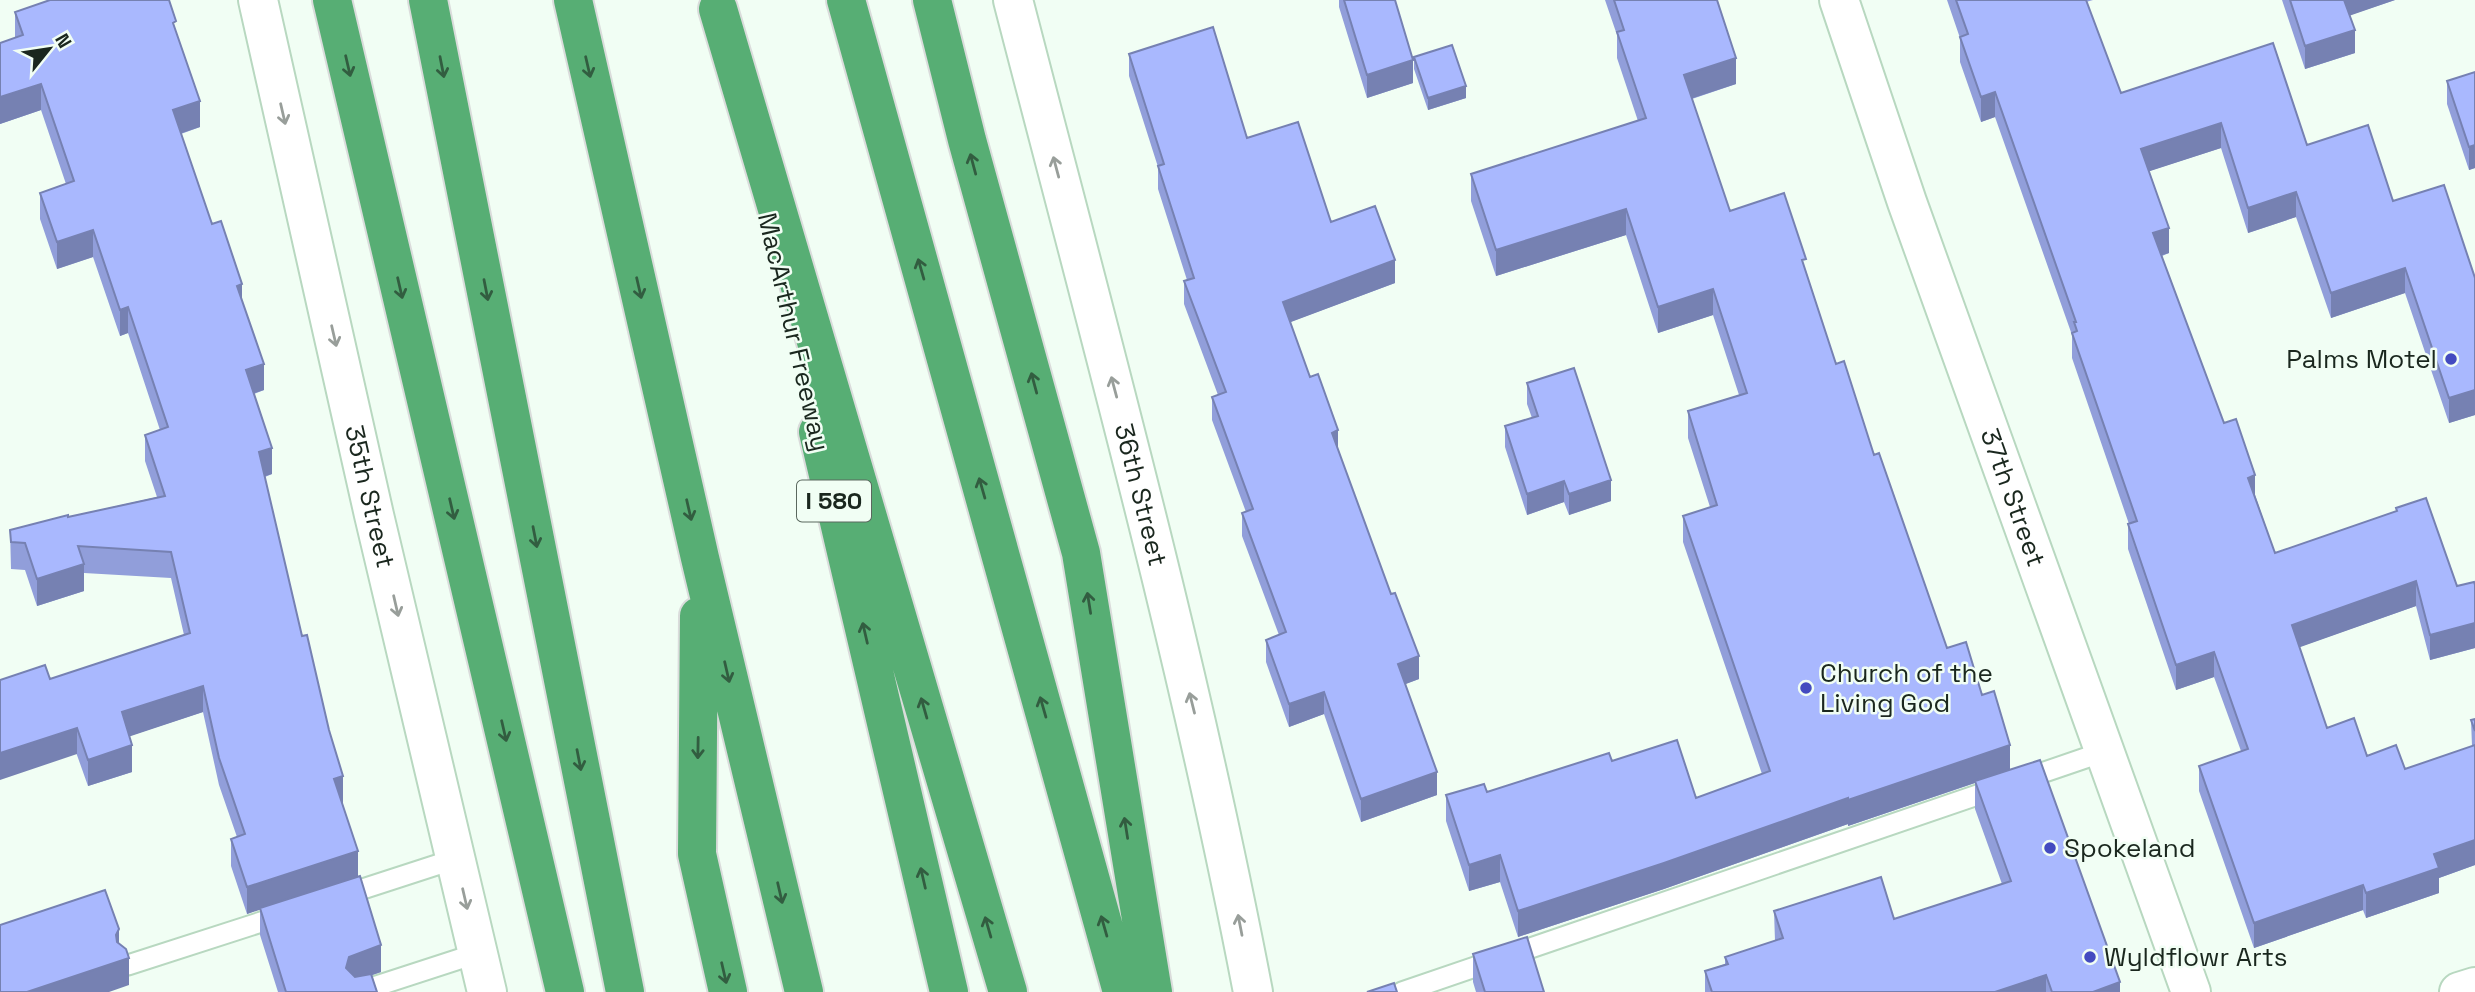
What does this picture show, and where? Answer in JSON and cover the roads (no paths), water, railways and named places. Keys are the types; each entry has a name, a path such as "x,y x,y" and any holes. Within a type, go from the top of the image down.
{"highway":[{"path":"332,0 565,992"},
{"path":"428,0 625,992"},
{"path":"573,0 700,558 804,992"},
{"path":"846,0 1122,992"},
{"path":"932,0 967,140 1081,553 1153,992"},
{"path":"717,5 1008,992"},
{"name":"MacArthur Freeway","path":"717,5 950,992"},
{"path":"700,558 697,854 728,992"}],"main road":[{"name":"35th Street","path":"258,0 371,501 487,992"},
{"name":"36th Street","path":"1013,0 1121,413 1210,777 1253,992"},
{"name":"37th Street","path":"1839,0 1908,202 2191,992"},
{"path":"2459,992 2475,987"}],"lane":[{"path":"1402,992 2104,752"},
{"path":"324,901 455,859"},
{"path":"128,965 298,910"},
{"path":"358,992 478,953"}],"place":[{"name":"Palms Motel","path":"2451,359"},
{"name":"Church of the Living God","path":"1806,688"},
{"name":"Spokeland","path":"2050,848"},
{"name":"Wyldflowr Arts","path":"2090,957"}]}
